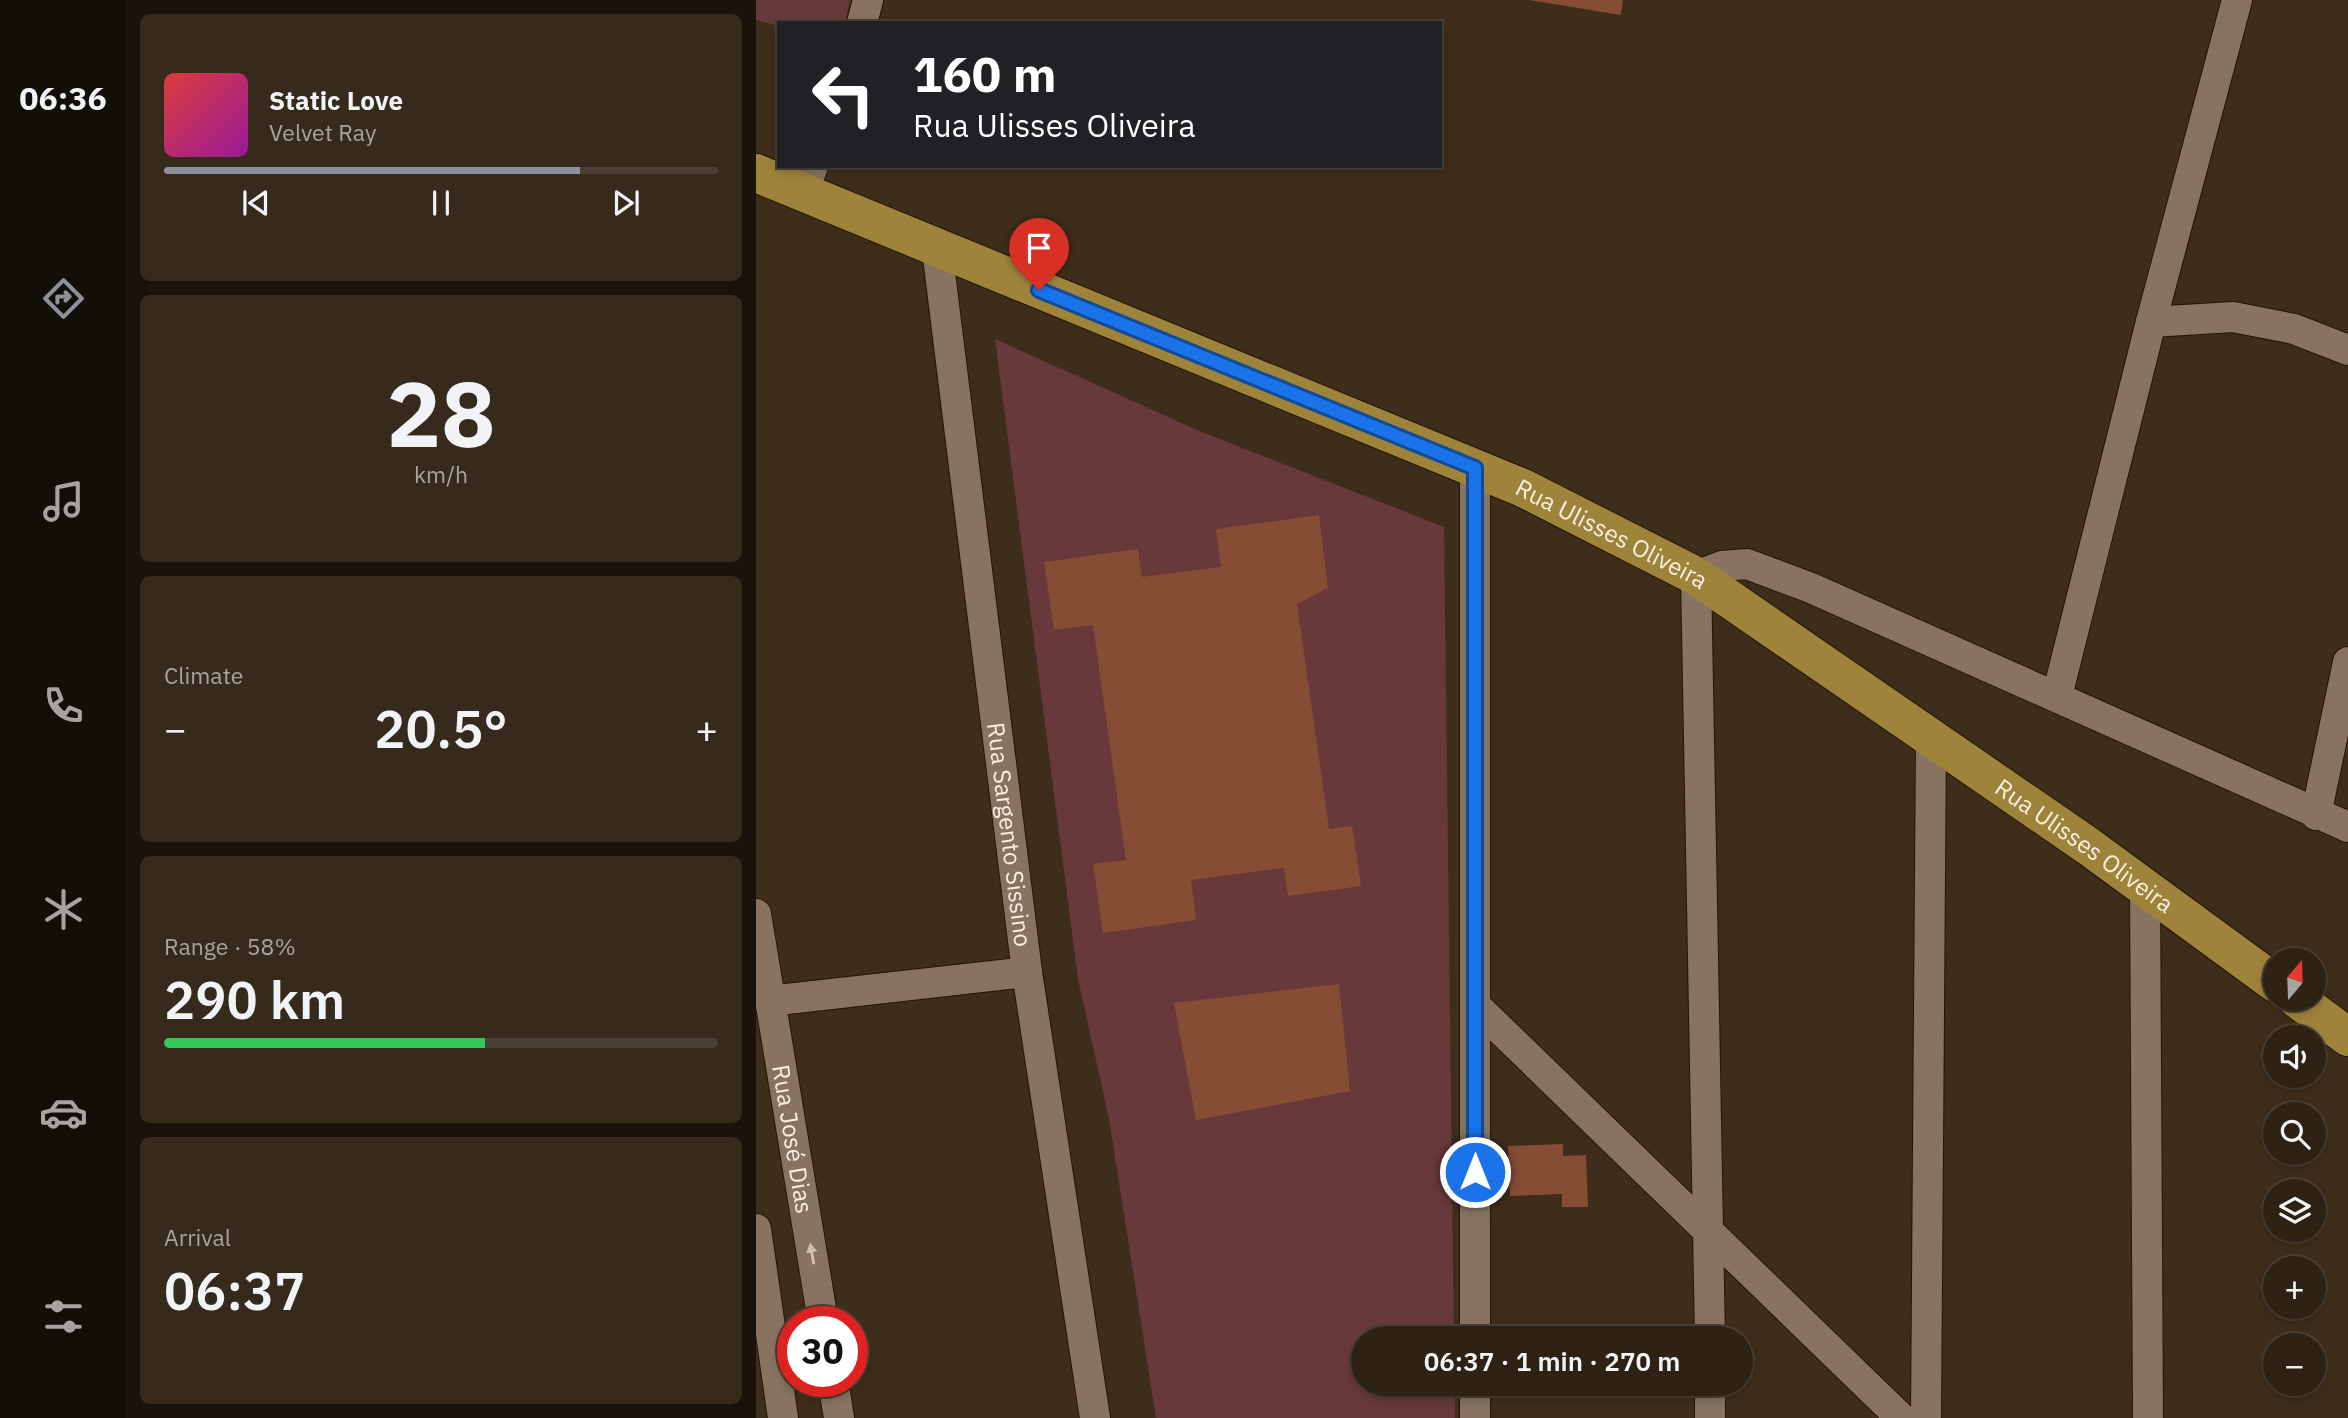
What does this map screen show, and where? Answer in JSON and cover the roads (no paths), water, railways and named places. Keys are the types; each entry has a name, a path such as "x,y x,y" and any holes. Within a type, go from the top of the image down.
{"main road":[{"name":"Rua Ulisses Oliveira","path":"756,173 808,180 937,249 1523,488 1696,576 2145,887 2263,974"},
{"path":"2314,1012 2348,1037"}],"street":[{"path":"863,21 868,0"},
{"path":"2057,696 2151,322 2237,0"},
{"name":"Rua Sargento Sissino","path":"937,249 1027,972 1095,1418"},
{"path":"2151,322 2233,317 2294,329 2348,350"},
{"path":"1475,468 1475,1326"},
{"path":"1710,1326 1696,576 1722,566 1747,564 1811,588 2348,827"},
{"path":"2316,815 2348,662"},
{"path":"1926,1418 1931,738"},
{"path":"2145,887 2148,1418"},
{"name":"Rua José Dias","path":"756,914 820,1306"},
{"path":"769,1001 1027,972"},
{"path":"1475,1005 1901,1418"},
{"path":"756,1229 759,1273 783,1418"},
{"path":"1475,1396 1475,1418"},
{"path":"1710,1396 1710,1418"},
{"path":"836,1397 839,1418"}]}
